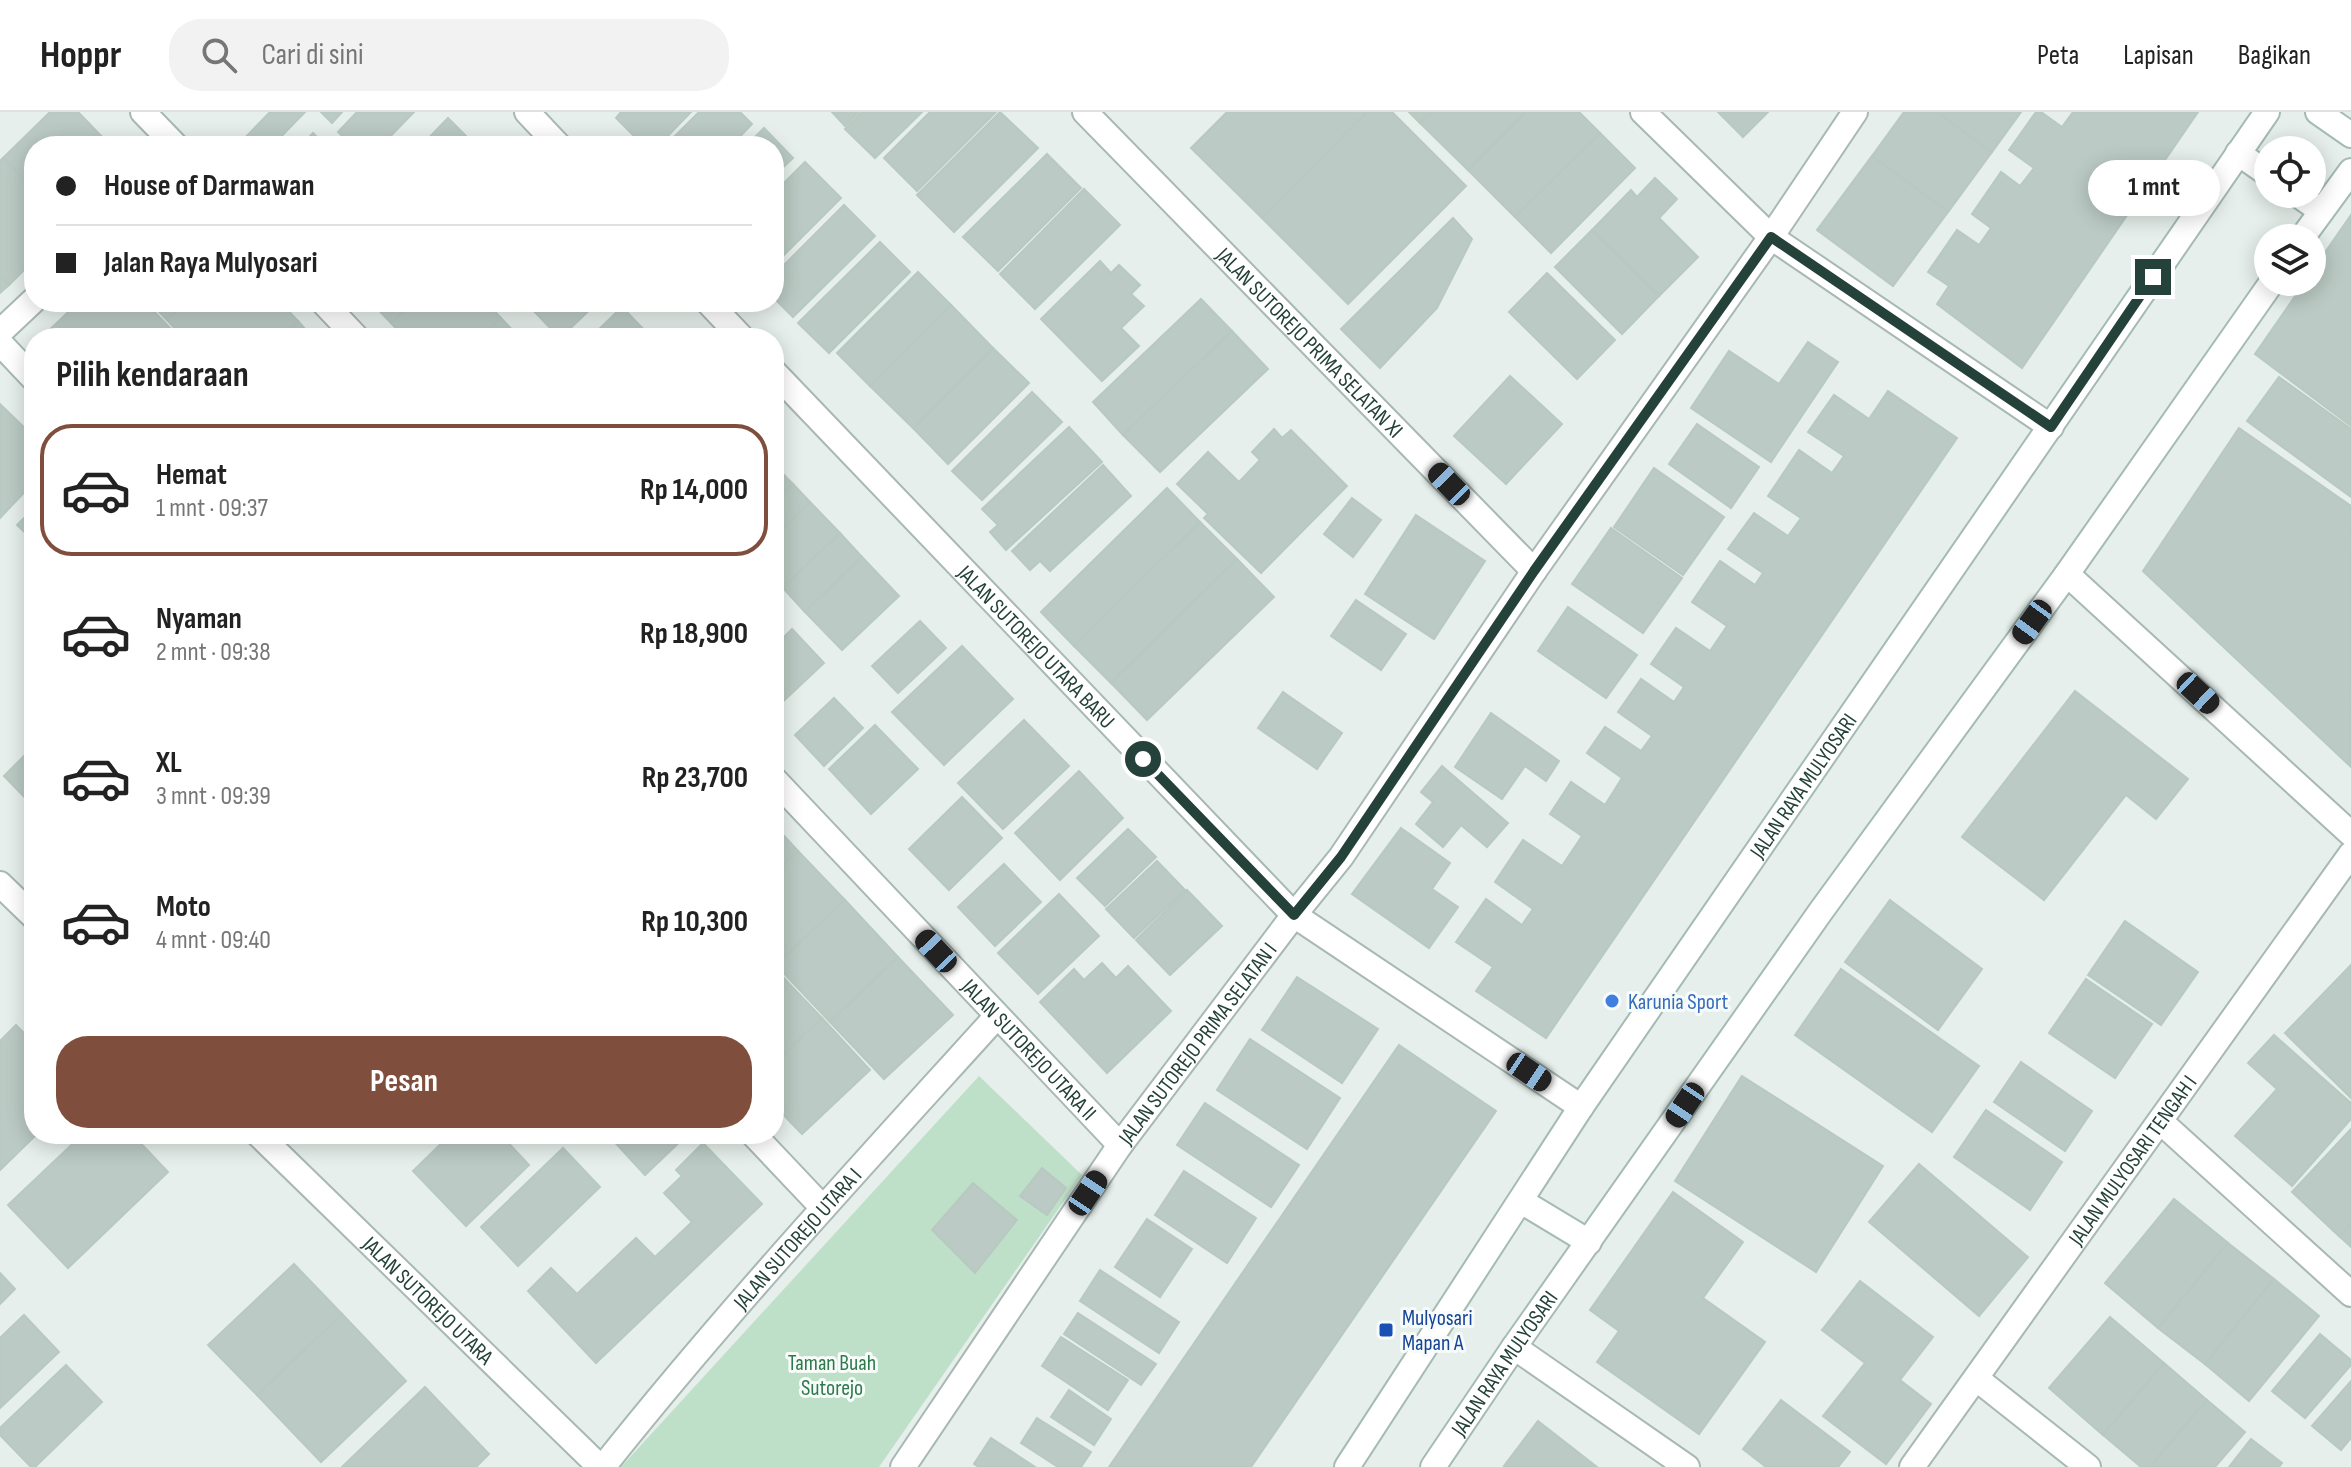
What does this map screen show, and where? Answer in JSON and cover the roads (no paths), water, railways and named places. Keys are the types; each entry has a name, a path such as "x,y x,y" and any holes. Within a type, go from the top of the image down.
{"street":[{"path":"143,112 166,136"},
{"path":"527,112 550,136"},
{"name":"JALAN SUTOREJO PRIMA SELATAN XI","path":"1085,112 1534,571"},
{"path":"1643,112 1771,237 2051,427"},
{"name":"JALAN SUTOREJO PRIMA SELATAN I","path":"903,1467 1120,1145 1341,857 1534,571 1771,237 1855,112"},
{"name":"JALAN RAYA MULYOSARI","path":"1347,1467 1581,1107 2267,112"},
{"path":"2318,112 2351,135"},
{"path":"2238,153 2254,164"},
{"path":"2312,224 2351,171"},
{"path":"2317,208 2321,211"},
{"name":"JALAN RAYA MULYOSARI","path":"1433,1467 1830,899 2067,574 2262,296"},
{"path":"0,332 24,309"},
{"path":"332,312 348,328"},
{"path":"717,312 733,328"},
{"path":"0,343 24,368"},
{"name":"JALAN SUTOREJO UTARA BARU","path":"784,382 1294,915 1581,1107"},
{"path":"2067,574 2351,834"},
{"name":"JALAN SUTOREJO UTARA II","path":"784,790 1120,1145"},
{"name":"JALAN MULYOSARI TENGAH I","path":"1912,1467 2351,854"},
{"path":"0,884 24,907"},
{"name":"JALAN SUTOREJO UTARA I","path":"602,1467 823,1208 997,1016"},
{"path":"2161,1122 2351,1294"},
{"name":"JALAN SUTOREJO UTARA","path":"268,1144 602,1467"},
{"path":"762,1144 823,1208"},
{"path":"1521,1201 1589,1242"},
{"path":"1514,1347 1687,1467"},
{"path":"1977,1379 2088,1467"}],"place":[{"name":"Karunia Sport","path":"1612,1001"},
{"name":"Mulyosari Mapan A","path":"1386,1330"}],"park label":[{"name":"Taman Buah Sutorejo","path":"832,1374"}]}
